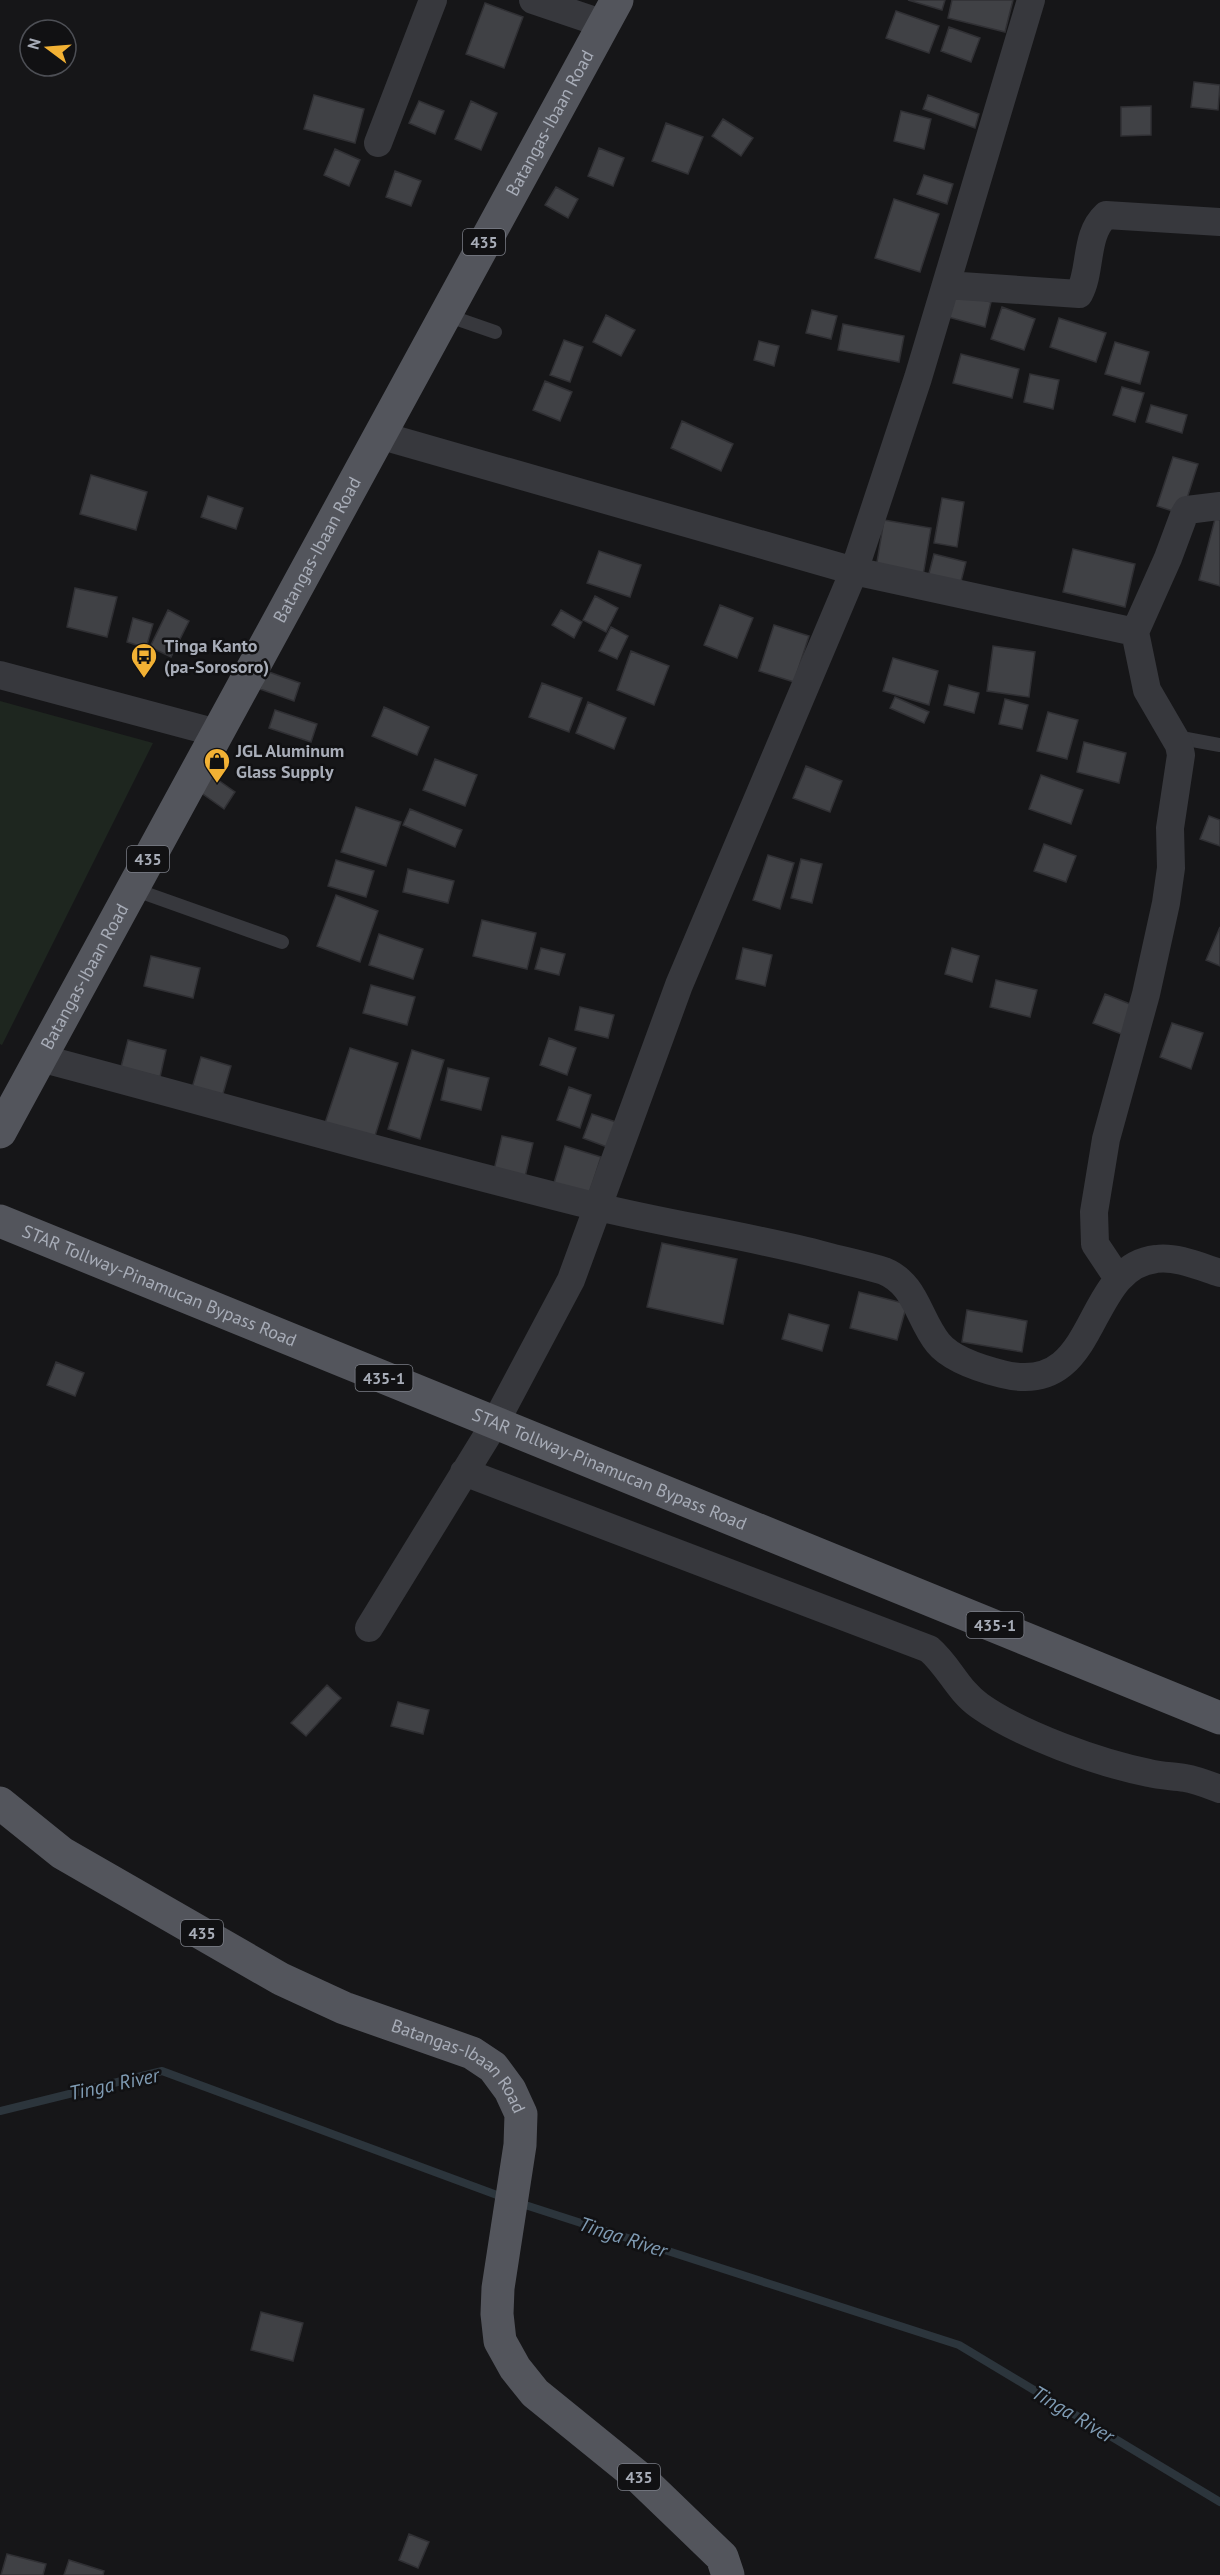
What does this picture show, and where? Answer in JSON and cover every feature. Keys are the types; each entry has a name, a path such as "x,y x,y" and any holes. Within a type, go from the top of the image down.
{"main road":[{"name":"Batangas-Ibaan Road","path":"0,1132 610,12"},
{"name":"STAR Tollway-Pinamucan Bypass Road","path":"0,1221 769,1532 1220,1718"},
{"name":"Batangas-Ibaan Road","path":"0,1803 62,1853 281,1978 344,2008 472,2053 493,2067 510,2090 521,2114 520,2145 497,2314 500,2342 515,2368 535,2393 641,2479 722,2557 728,2575"}],"street":[{"path":"378,142 433,0"},
{"path":"533,0 610,12"},
{"path":"369,1628 495,1423 571,1280 683,975 854,571 946,285 1031,0"},
{"path":"946,285 1079,294 1094,233 1098,222 1106,215 1220,222"},
{"path":"379,435 854,571 1135,632"},
{"path":"1117,1277 1095,1244 1094,1212 1106,1139 1146,994 1169,884 1170,828 1181,755 1174,737 1147,690 1135,632 1187,510 1220,506"},
{"path":"0,675 217,733"},
{"path":"40,1058 597,1207 762,1239 885,1272 904,1282 938,1343 956,1357 1002,1375 1030,1378 1054,1370 1076,1353 1117,1277 1135,1265 1156,1258 1173,1260 1220,1273"},
{"path":"464,1473 929,1649 941,1659 959,1688 977,1705 1003,1721 1037,1737 1126,1767 1187,1778 1220,1789"}],"lane":[{"path":"444,315 495,332"},
{"path":"1174,737 1220,745"},
{"path":"131,888 282,942"}],"shaded area":[{"path":"0,701 153,743 2,1045 0,1044"}],"building":[{"path":"908,0 945,0 942,10"},
{"path":"952,0 1013,0 1005,32 948,18"},
{"path":"485,3 523,17 504,68 466,54"},
{"path":"896,11 939,26 929,53 886,38"},
{"path":"949,27 980,38 971,62 941,51"},
{"path":"1194,82 1220,85 1218,110 1191,107"},
{"path":"314,95 364,109 355,143 304,129"},
{"path":"928,95 979,114 975,128 923,109"},
{"path":"419,101 444,111 435,134 409,123"},
{"path":"471,101 497,113 481,150 455,139"},
{"path":"1151,106 1151,135 1121,136 1121,107"},
{"path":"901,111 931,119 924,149 894,141"},
{"path":"723,119 753,138 741,156 712,136"},
{"path":"666,123 703,137 688,174 652,161"},
{"path":"599,148 624,158 613,186 588,176"},
{"path":"335,149 360,160 349,186 324,175"},
{"path":"395,171 421,181 411,206 386,197"},
{"path":"924,175 953,184 947,204 917,194"},
{"path":"556,187 578,199 568,218 545,205"},
{"path":"894,199 939,214 920,272 875,258"},
{"path":"954,293 991,302 985,327 948,317"},
{"path":"1002,307 1035,319 1024,350 991,339"},
{"path":"812,310 837,316 831,339 806,333"},
{"path":"606,315 635,330 621,356 593,342"},
{"path":"1059,318 1106,333 1096,362 1050,347"},
{"path":"843,324 904,336 899,362 838,350"},
{"path":"564,340 583,347 570,382 550,375"},
{"path":"759,341 779,346 774,366 754,360"},
{"path":"1115,342 1149,352 1140,384 1105,374"},
{"path":"961,354 1019,369 1012,398 953,383"},
{"path":"1030,374 1059,380 1053,409 1024,402"},
{"path":"545,381 572,392 560,421 533,410"},
{"path":"1122,387 1144,393 1135,422 1113,415"},
{"path":"1151,405 1187,415 1182,433 1146,422"},
{"path":"682,421 733,444 721,471 671,448"},
{"path":"1173,457 1198,464 1182,514 1157,506"},
{"path":"91,475 147,492 136,530 80,514"},
{"path":"208,496 243,508 236,529 201,517"},
{"path":"942,498 964,502 957,547 934,543"},
{"path":"1215,519 1220,520 1220,586 1199,580"},
{"path":"884,520 931,528 923,576 876,568"},
{"path":"1073,549 1135,564 1125,607 1063,592"},
{"path":"599,551 641,565 630,597 587,583"},
{"path":"934,554 966,562 959,589 927,581"},
{"path":"75,588 117,597 107,637 67,627"},
{"path":"595,596 618,608 606,632 583,620"},
{"path":"720,605 753,618 737,658 704,645"},
{"path":"168,610 189,621 171,657 150,647"},
{"path":"561,610 582,622 574,638 552,625"},
{"path":"133,618 153,624 146,648 127,642"},
{"path":"774,625 809,636 794,682 759,671"},
{"path":"611,627 628,636 617,659 599,651"},
{"path":"993,646 1035,652 1029,697 987,691"},
{"path":"631,651 669,666 654,705 617,690"},
{"path":"893,658 938,671 929,705 883,691"},
{"path":"266,671 300,683 294,701 260,689"},
{"path":"542,683 582,698 569,732 529,717"},
{"path":"949,685 979,693 974,713 944,705"},
{"path":"895,697 929,712 924,723 890,708"},
{"path":"1005,699 1028,705 1022,729 999,724"},
{"path":"588,702 626,718 614,749 576,733"},
{"path":"384,707 429,727 417,755 372,736"},
{"path":"275,710 317,724 311,742 269,728"},
{"path":"1048,712 1078,720 1067,759 1037,751"},
{"path":"1084,742 1126,753 1119,783 1077,772"},
{"path":"435,759 477,775 465,806 423,790"},
{"path":"806,766 842,781 830,812 793,798"},
{"path":"211,775 235,792 224,809 200,792"},
{"path":"1041,775 1083,790 1071,824 1029,809"},
{"path":"356,807 401,822 386,866 341,852"},
{"path":"410,809 462,830 455,847 403,825"},
{"path":"1209,816 1220,820 1220,846 1200,839"},
{"path":"1044,844 1076,856 1066,882 1034,871"},
{"path":"768,855 794,863 780,909 753,900"},
{"path":"801,859 822,864 812,903 791,898"},
{"path":"336,860 374,871 366,897 328,886"},
{"path":"408,869 454,881 448,903 403,892"},
{"path":"336,895 378,911 360,962 317,946"},
{"path":"482,920 536,933 527,969 473,956"},
{"path":"1220,927 1220,966 1206,960"},
{"path":"379,934 423,949 413,979 369,965"},
{"path":"541,948 565,954 559,975 535,969"},
{"path":"743,948 772,955 765,986 736,979"},
{"path":"952,948 979,956 972,982 945,974"},
{"path":"151,956 200,968 193,998 144,986"},
{"path":"996,980 1037,990 1030,1017 990,1007"},
{"path":"371,985 415,997 407,1025 363,1013"},
{"path":"1105,994 1135,1006 1124,1035 1093,1023"},
{"path":"580,1007 614,1015 608,1038 575,1030"},
{"path":"1172,1023 1203,1033 1191,1069 1160,1057"},
{"path":"549,1038 576,1048 567,1075 540,1065"},
{"path":"128,1040 166,1050 160,1077 121,1067"},
{"path":"350,1048 398,1063 374,1139 325,1123"},
{"path":"412,1050 444,1060 420,1139 388,1129"},
{"path":"201,1057 231,1066 222,1097 192,1088"},
{"path":"448,1068 489,1078 481,1110 441,1100"},
{"path":"569,1087 591,1095 580,1128 557,1120"},
{"path":"592,1114 616,1122 607,1147 583,1138"},
{"path":"502,1136 533,1143 525,1177 494,1170"},
{"path":"565,1146 601,1157 589,1194 554,1183"},
{"path":"662,1243 737,1259 723,1324 647,1307"},
{"path":"859,1292 907,1304 897,1340 850,1328"},
{"path":"967,1310 1027,1321 1022,1352 962,1342"},
{"path":"789,1314 829,1325 822,1351 782,1339"},
{"path":"56,1362 84,1373 75,1396 47,1385"},
{"path":"327,1685 341,1698 306,1736 291,1723"},
{"path":"398,1702 429,1710 423,1734 391,1726"},
{"path":"261,2312 303,2323 293,2361 251,2350"},
{"path":"409,2534 429,2542 418,2568 399,2560"},
{"path":"7,2554 46,2564 43,2575 1,2575"},
{"path":"69,2560 104,2571 103,2575 64,2575"}],"waterway":[{"name":"Tinga River","path":"0,2111 162,2071 505,2198"},
{"name":"Tinga River","path":"519,2203 959,2345 1220,2502"}],"place":[{"name":"Tinga Kanto (pa-Sorosoro)","path":"144,679"},
{"name":"JGL Aluminum Glass Supply","path":"217,784"}]}
